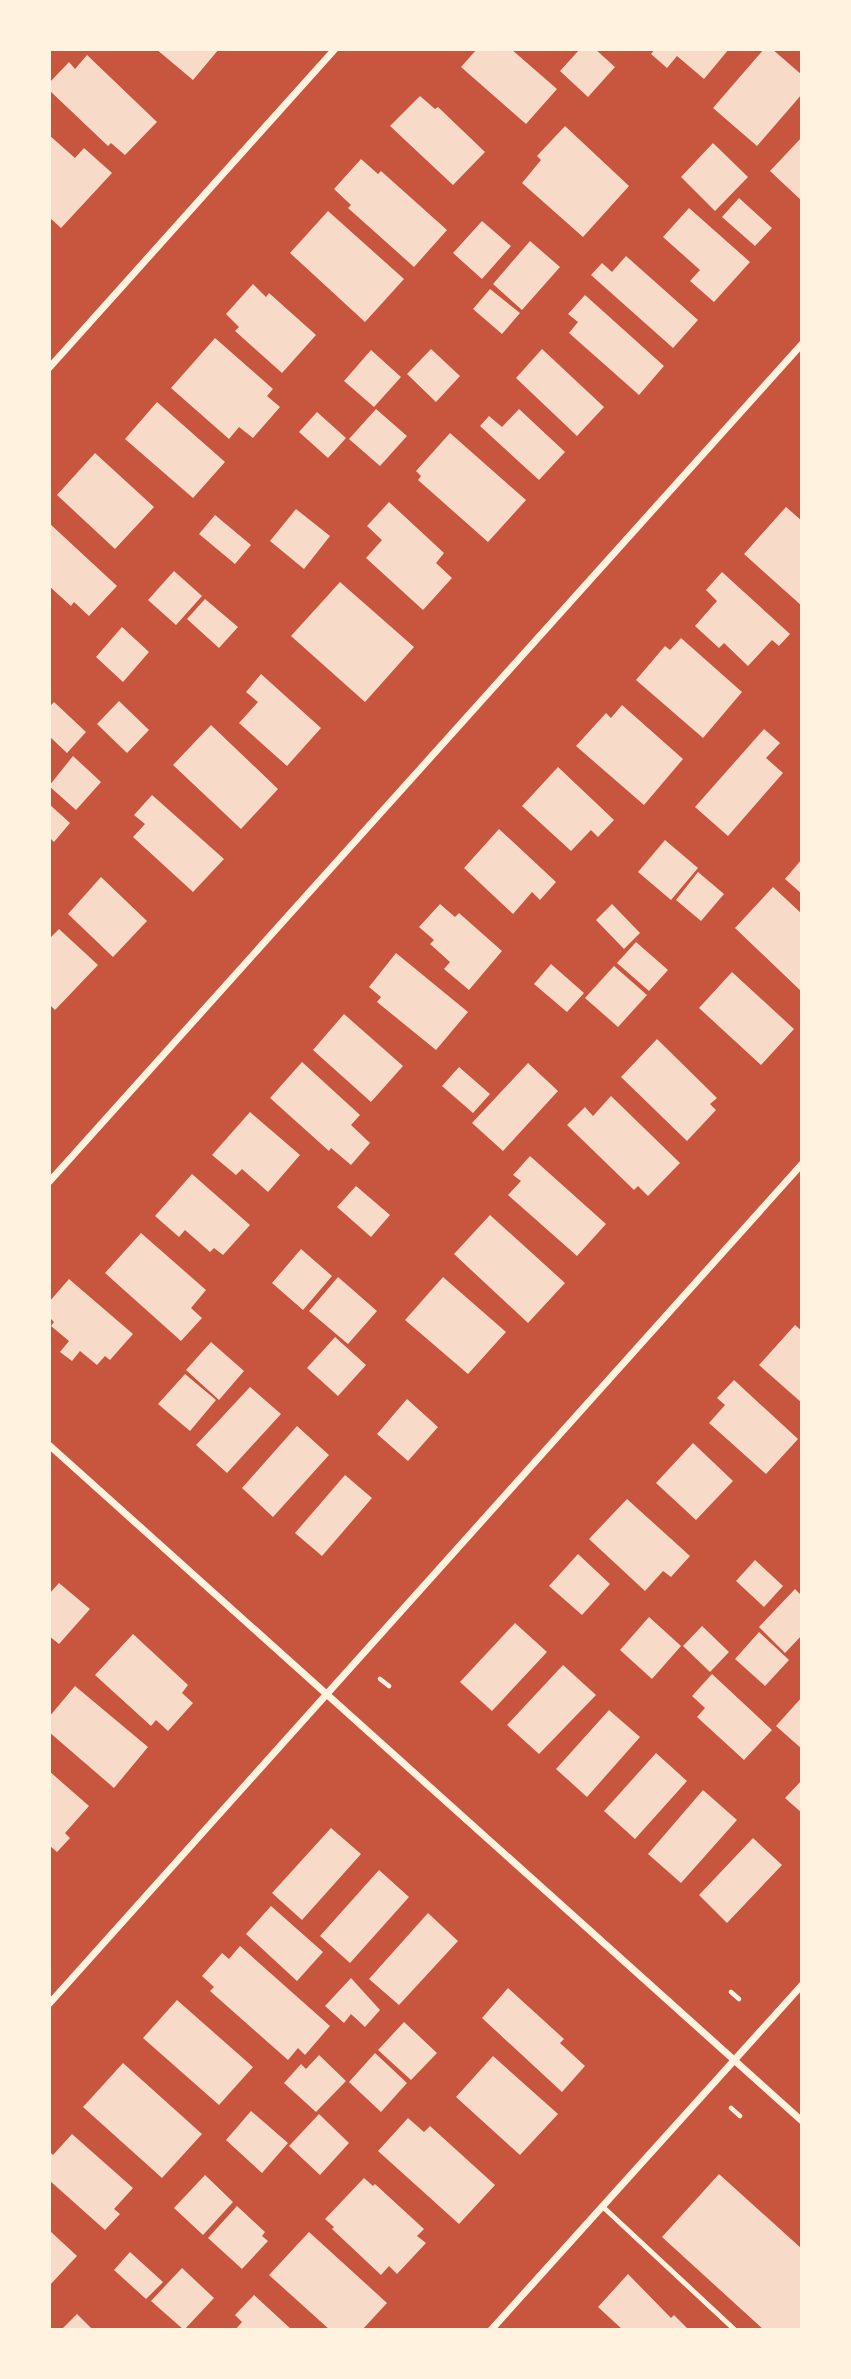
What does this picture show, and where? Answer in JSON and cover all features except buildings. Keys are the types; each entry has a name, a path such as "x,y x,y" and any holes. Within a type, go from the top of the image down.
{"street":[{"path":"49,368 335,49"},
{"path":"49,1182 802,344"},
{"path":"49,2004 802,1164"},
{"path":"49,1446 802,2121"},
{"path":"491,2330 802,1985"}],"lane":[{"path":"603,2206 735,2330"}],"path":[{"path":"380,1679 389,1686"},
{"path":"731,1992 739,1999"},
{"path":"731,2108 740,2116"}]}
